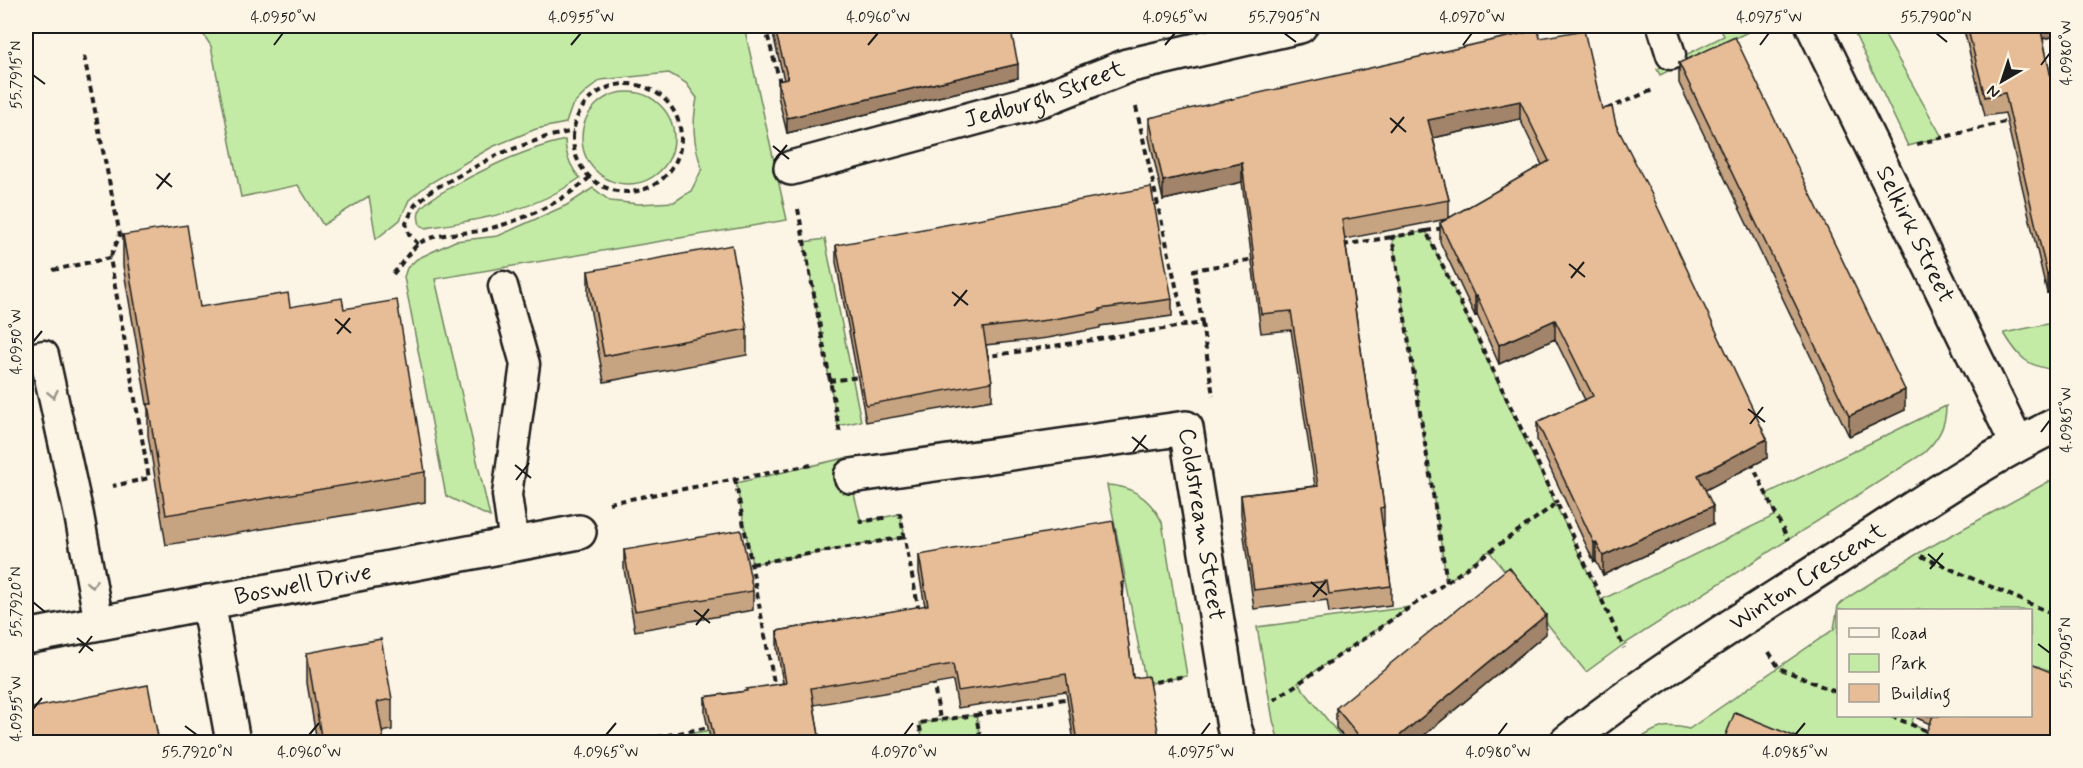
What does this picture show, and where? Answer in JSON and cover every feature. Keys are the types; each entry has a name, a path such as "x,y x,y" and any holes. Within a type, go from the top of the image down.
{"street":[{"name":"Jedburgh Street","path":"791,168 1041,100 1127,66 1300,26"},
{"name":"Selkirk Street","path":"1813,26 2017,443"},
{"name":"Winton Crescent","path":"1568,742 1642,685 1806,578 2017,443 2058,424"},
{"name":"Coldstream Street","path":"848,467 1186,428 1236,735"},
{"name":"Boswell Drive","path":"26,638 579,532"},
{"path":"208,602 232,742"}],"lane":[{"path":"1662,26 1671,55"},
{"path":"503,286 525,364 507,495 514,544"},
{"path":"32,352 79,515 99,623"}],"path":[{"path":"765,26 782,90"},
{"path":"1001,36 1044,26"},
{"path":"1604,110 1657,89 1647,64 1671,55"},
{"path":"84,56 120,235 110,258 148,478 107,487"},
{"path":"1127,66 1185,326"},
{"path":"618,84 640,86 661,95 675,112 681,133 679,154 670,172 654,185 634,192 614,190 595,182 591,176 581,166 574,147 574,131 583,107 597,93 618,84"},
{"path":"1876,154 2023,117"},
{"path":"418,244 410,234 406,223 415,205 432,190 499,154 546,137 574,131"},
{"path":"791,168 829,381 861,522 900,514 920,616"},
{"path":"393,274 418,244 445,235 478,231 508,223 548,207 577,189 591,176"},
{"path":"1334,246 1447,227"},
{"path":"1426,231 1642,685"},
{"path":"1392,237 1447,582"},
{"path":"53,270 110,258"},
{"path":"1186,428 1218,425 1194,270 1264,258"},
{"path":"978,358 1202,323"},
{"path":"829,381 863,376"},
{"path":"1746,452 1806,578"},
{"path":"579,532 601,505 735,479 848,467"},
{"path":"735,479 775,691"},
{"path":"1236,735 1557,503"},
{"path":"1897,520 1917,554 2058,616"},
{"path":"752,564 905,537"},
{"path":"1747,617 1779,668 1837,692"},
{"path":"1134,686 1225,669"},
{"path":"932,673 940,719"},
{"path":"923,742 919,723 1078,696"},
{"path":"976,715 981,742"},
{"path":"1893,717 1938,736"},
{"path":"637,741 714,726"},
{"path":"1926,742 1930,732"}],"green space":[{"path":"198,26 744,26 787,220 435,279 490,517 446,496 404,277 407,268 417,259 455,241 498,236 567,205 593,188 610,201 639,204 674,202 691,191 702,169 694,134 697,98 686,83 669,73 601,80 572,106 566,123 536,129 492,147 427,185 409,200 400,220 376,239 369,196 323,225 298,185 241,197 211,46"},
{"path":"1719,26 1760,26 1660,75 1657,69 1724,36"},
{"path":"1851,26 1882,26 1883,32 1942,137 1908,146"},
{"path":"628,92 646,95 661,105 671,120 674,138 671,156 661,171 646,181 628,184 610,181 595,171 585,156 582,138 585,120 595,105 610,95"},
{"path":"565,140 569,160 580,178 562,190 506,213 426,228 420,225 418,216 420,209 438,194 510,158"},
{"path":"1426,231 1601,600 1776,515 1766,494 1946,406 1943,426 1937,438 1924,453 1623,645 1586,672 1489,551 1447,582 1392,237"},
{"path":"825,239 861,421 838,426 804,242"},
{"path":"2057,322 2057,370 2031,364 2025,360 2014,349 2004,333"},
{"path":"845,458 861,522 900,514 905,537 752,564 736,483"},
{"path":"2057,477 2057,687 2032,693 2032,609 1837,609 1850,596 1917,554"},
{"path":"1107,485 1133,491 1147,501 1162,522 1187,676 1146,684"},
{"path":"1410,607 1298,683 1345,742 1279,742 1257,627"},
{"path":"1837,612 1837,717 1914,717 1911,724 1930,732 1926,742 1635,742 1660,728 1689,729 1834,629"},
{"path":"976,715 981,742 923,742 919,723"},
{"path":"789,717 795,742 640,742"}],"building":[{"path":"774,26 1000,26 1001,29 1010,26 1018,64 787,118 778,81 788,79"},
{"path":"1967,26 2040,26 2055,96 2058,95 2058,297 2055,298 2049,273 2047,274 2005,93 1985,97"},
{"path":"1538,30 1540,38 1584,30 1602,109 1612,107 1616,125 1651,193 1767,439 1698,475 1713,506 1603,556 1596,542 1594,543 1537,422 1593,396 1555,320 1499,345 1440,223 1549,161 1520,101 1428,120 1449,200 1342,220 1384,507 1380,508 1391,586 1329,594 1327,581 1254,590 1241,495 1318,486 1291,311 1261,314 1242,163 1163,181 1149,118"},
{"path":"1735,37 1905,390 1849,416 1679,63"},
{"path":"1151,187 1172,299 1100,309 1100,311 1048,320 983,328 992,382 866,405 836,245"},
{"path":"187,225 200,307 288,293 290,307 342,298 344,309 397,300 425,472 166,515 148,404 152,404 123,235"},
{"path":"732,245 747,329 604,356 588,271"},
{"path":"1113,521 1124,582 1121,583 1133,678 1148,676 1160,742 1077,742 1066,674 958,691 953,664 811,688 820,742 715,742 705,697 786,683 777,631 928,605 919,555"},
{"path":"741,530 753,591 635,611 624,550"},
{"path":"1509,567 1546,615 1392,742 1364,742 1336,708"},
{"path":"381,639 392,699 377,702 384,742 322,742 307,653"},
{"path":"2032,664 2058,675 2058,742 1922,742 1933,717 2032,717"},
{"path":"148,685 159,742 26,742 26,709"},
{"path":"1735,712 1808,742 1723,742"}]}
